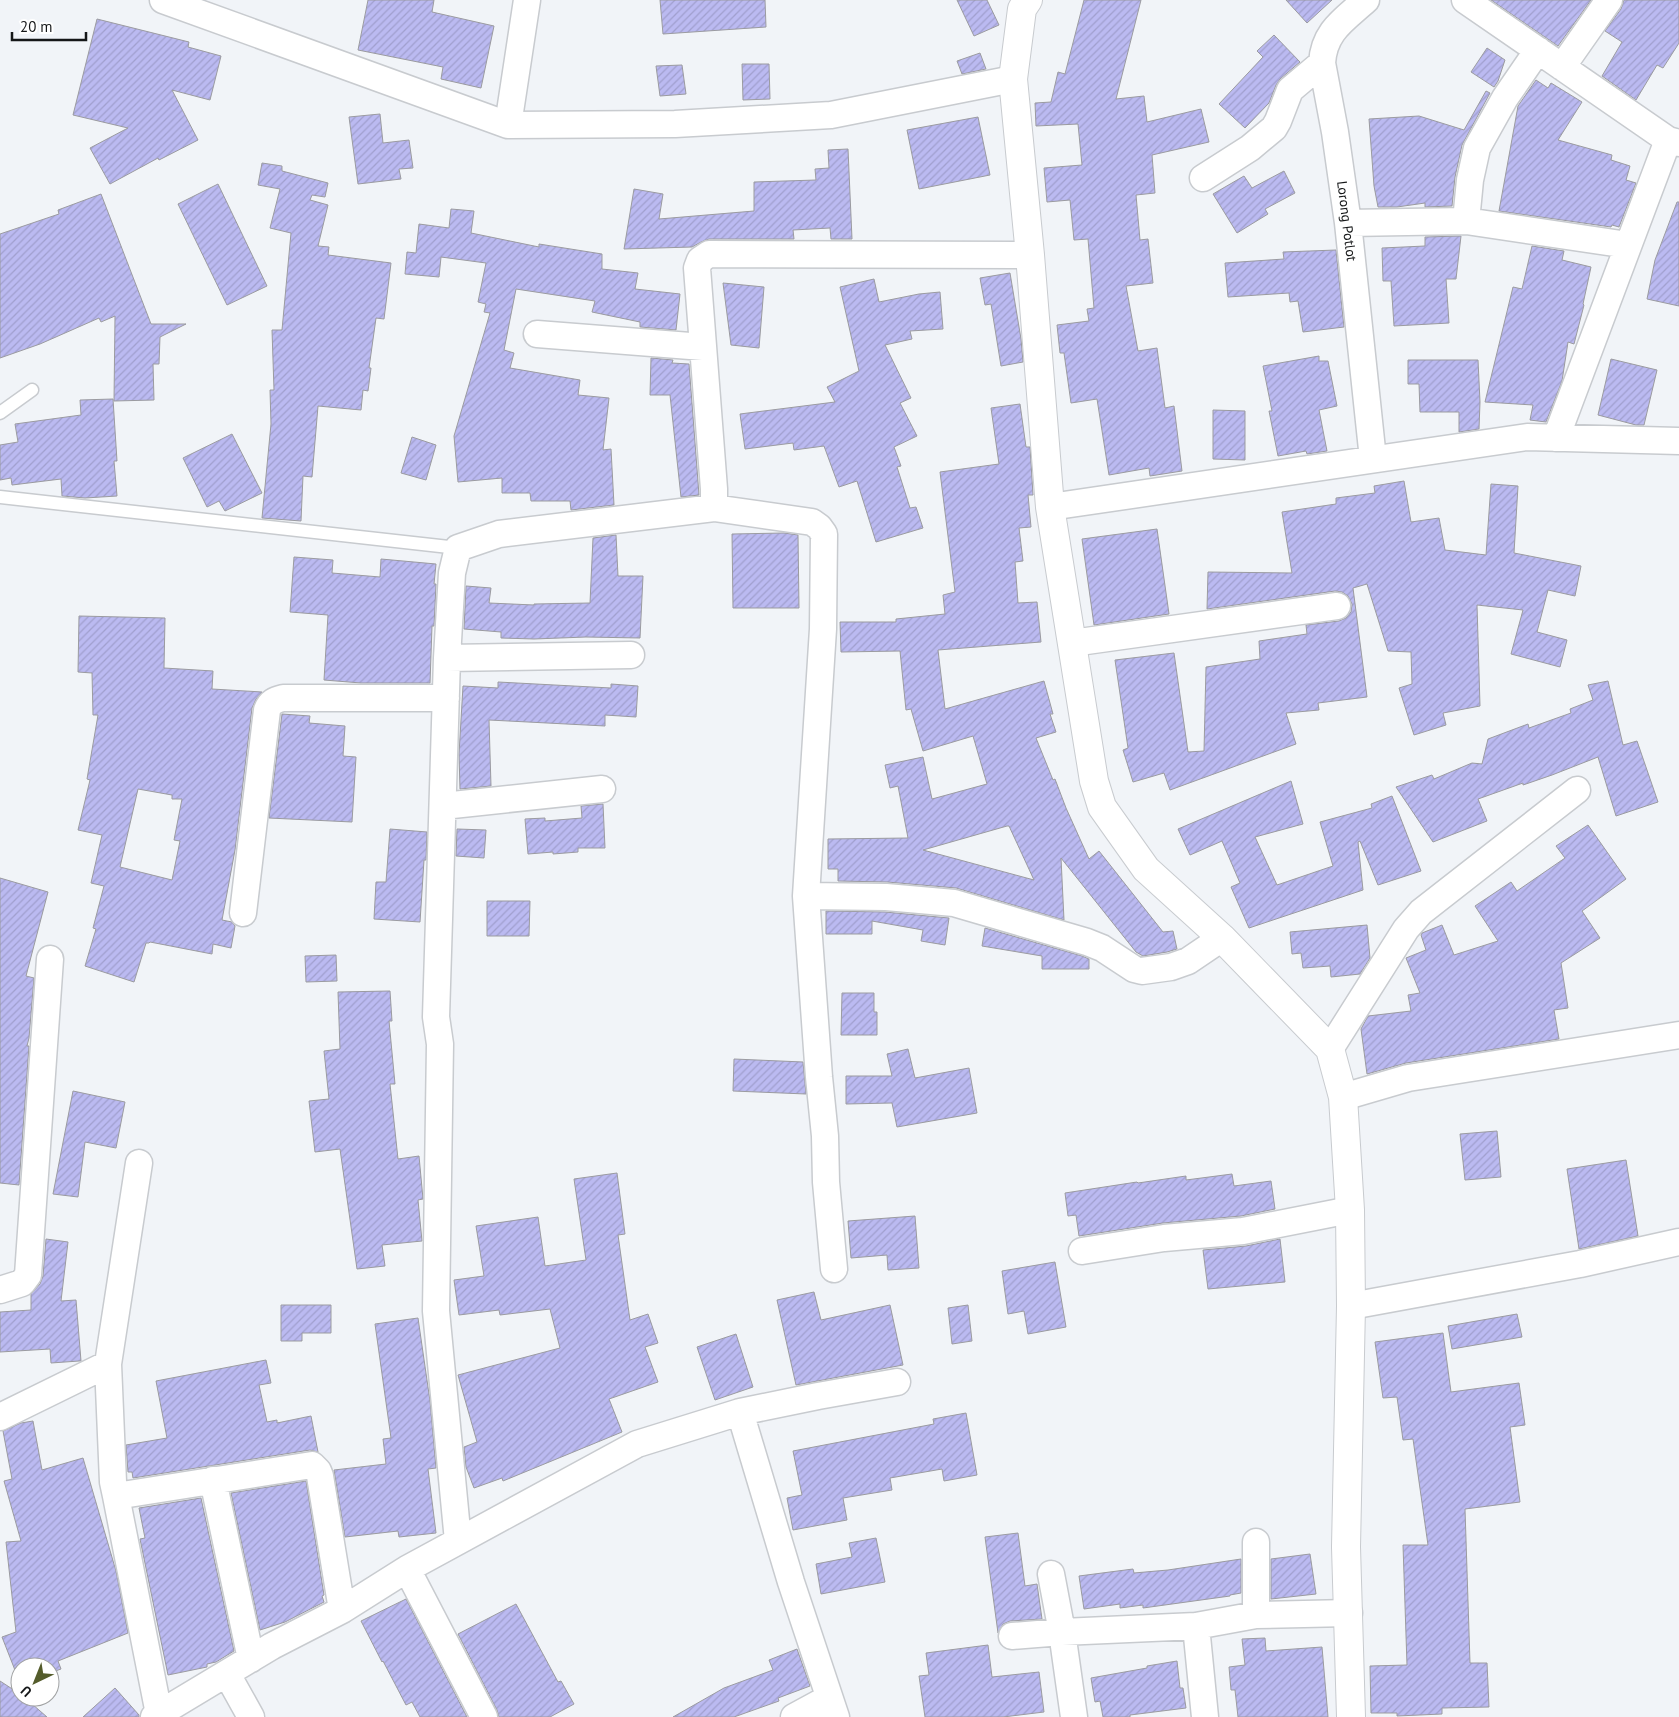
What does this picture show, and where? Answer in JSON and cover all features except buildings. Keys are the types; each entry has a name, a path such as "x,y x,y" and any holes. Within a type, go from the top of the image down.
{"street":[{"path":"163,0 508,125 675,124 831,115 1012,79"},
{"path":"508,125 527,0"},
{"name":"Lorong Potlot","path":"1366,0 1332,31 1323,52 1322,63 1335,132 1348,223 1373,459"},
{"path":"1466,0 1673,142 1628,245 1556,438"},
{"path":"1562,67 1609,0"},
{"path":"1022,3 1012,79 1030,255 1050,507 1094,781 1102,807 1146,869 1222,938 1330,1049 1343,1097 1350,1210 1351,1306 1346,1547 1350,1717"},
{"path":"1466,221 1470,180 1478,148 1505,98 1538,50"},
{"path":"1203,178 1250,148 1274,128 1290,90 1322,63"},
{"path":"1348,223 1466,221 1628,245"},
{"path":"714,508 696,268 700,260 709,254 1030,255"},
{"path":"537,334 703,347"},
{"path":"1050,507 1526,437 1679,441"},
{"path":"458,1540 436,1311 440,1044 436,1017 447,658 452,573 458,548 499,534 714,508 812,522 824,534 823,629 806,896 818,1077 825,1136 826,1182 834,1269"},
{"path":"1072,643 1337,606"},
{"path":"447,658 631,655"},
{"path":"243,913 267,710 270,704 283,698 446,698"},
{"path":"443,806 602,789"},
{"path":"1330,1049 1406,929 1420,912 1577,790"},
{"path":"806,896 886,897 954,903 1087,942 1102,948 1134,969 1142,971 1171,967 1188,961 1222,938"},
{"path":"0,1290 22,1283 28,1275 50,959"},
{"path":"1343,1097 1408,1078 1679,1035"},
{"path":"139,1164 108,1364 112,1482 157,1715 272,1646 342,1610 407,1569 458,1540 637,1444 740,1412 896,1382"},
{"path":"1082,1251 1164,1238 1243,1230 1350,1210"},
{"path":"1351,1306 1580,1264 1679,1242"},
{"path":"0,1417 108,1364"},
{"path":"740,1412 791,1582 832,1707 794,1717"},
{"path":"116,1496 312,1465 318,1471 325,1501 342,1610"},
{"path":"214,1480 251,1659"},
{"path":"1256,1542 1256,1615"},
{"path":"407,1569 484,1717"},
{"path":"1051,1574 1062,1632 1074,1717"},
{"path":"1012,1636 1196,1626 1256,1615 1348,1613"},
{"path":"1196,1626 1205,1717"},
{"path":"227,1674 251,1717"}],"lane":[{"path":"0,413 32,390"},
{"path":"0,497 458,548"}]}
